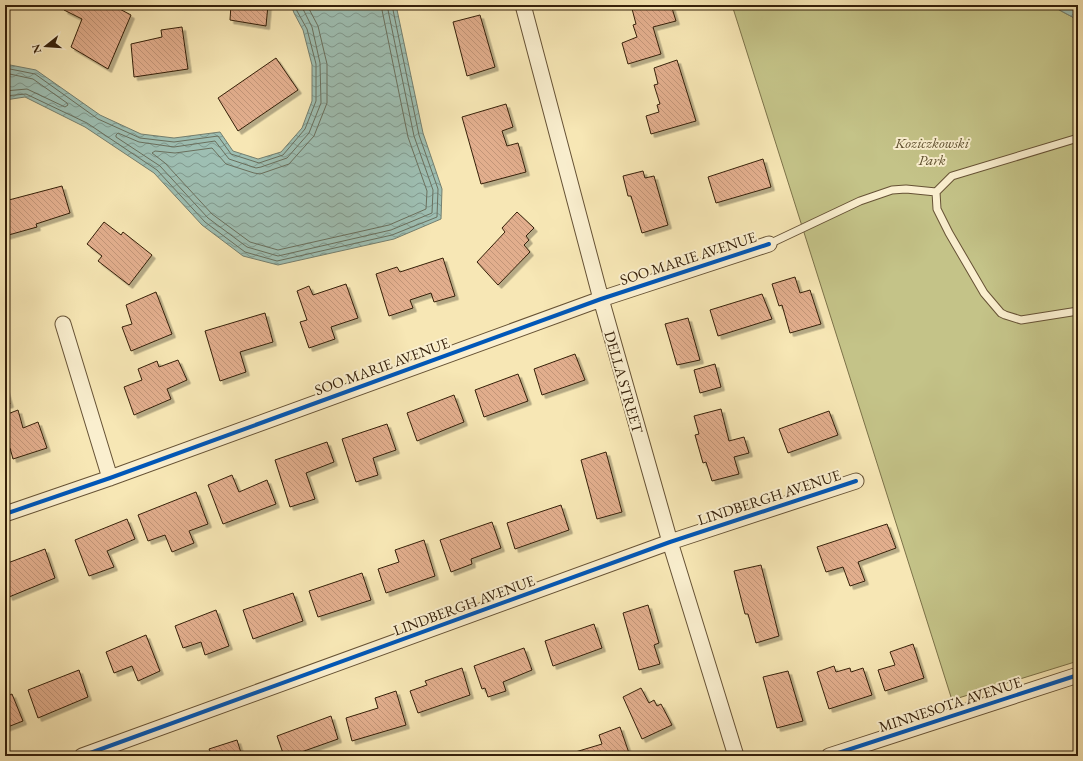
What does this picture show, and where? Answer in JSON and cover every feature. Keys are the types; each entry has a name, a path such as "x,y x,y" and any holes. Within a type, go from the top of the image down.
{"street":[{"name":"DELLA STREET","path":"523,5 601,299 670,542 736,756"},
{"name":"SOO MARIE AVENUE","path":"5,514 110,478 601,299 769,244"},
{"path":"63,324 110,478"},
{"name":"LINDBERGH AVENUE","path":"82,756 670,542 856,481"},
{"name":"MINNESOTA AVENUE","path":"829,756 1078,675"}],"lane":[{"path":"1078,138 952,176 936,192 937,209 949,233 984,293 1001,313 1005,316 1021,320 1078,311"},
{"path":"769,244 860,201 892,190 906,189 936,192"}],"green space":[{"name":"Koziczkowski Park","path":"732,5 1050,5 1078,20 1078,661 952,700"}],"water":[{"path":"291,5 396,5 423,133 442,189 441,219 394,239 278,265 243,256 202,225 154,173 85,127 25,97 5,100 5,64 36,70 100,115 141,134 174,138 220,132 233,151 258,159 281,152 302,128 312,101 312,65 303,30"},
{"path":"1050,5 1078,5 1078,20"}],"building":[{"path":"66,5 112,5 131,15 108,69 71,47 82,19 64,10"},
{"path":"231,5 268,5 266,26 230,20"},
{"path":"631,5 671,5 676,21 653,27 661,54 628,64 622,43 637,37 633,25 636,24"},
{"path":"480,15 495,67 467,76 453,22"},
{"path":"182,27 188,69 134,77 131,44 162,37 161,30"},
{"path":"276,58 298,90 238,131 218,98"},
{"path":"677,60 696,121 651,134 646,116 659,112 657,105 660,104 654,85 658,84 654,68"},
{"path":"506,104 513,127 502,131 507,146 518,143 526,172 481,184 462,117"},
{"path":"763,159 771,187 716,203 708,177"},
{"path":"643,171 645,178 654,176 668,225 642,233 631,196 628,196 623,176"},
{"path":"62,186 70,213 36,224 37,227 5,236 5,201"},
{"path":"517,212 534,228 526,236 529,240 524,245 530,252 498,285 477,262 505,232 502,228"},
{"path":"104,222 121,235 123,232 152,255 129,285 98,261 102,256 87,244"},
{"path":"443,258 455,296 434,302 431,293 410,300 413,308 389,316 376,274 397,267 400,272"},
{"path":"795,277 800,293 810,290 821,324 790,333 782,305 779,306 772,284"},
{"path":"346,284 358,318 331,327 335,339 309,348 300,322 307,320 297,291 309,286 313,295"},
{"path":"156,292 172,334 131,351 122,327 132,324 126,305"},
{"path":"762,294 772,319 718,336 710,310"},
{"path":"265,313 273,342 240,352 246,372 220,381 205,331"},
{"path":"688,318 700,360 677,365 665,324"},
{"path":"575,354 585,380 542,395 534,369"},
{"path":"178,360 187,380 167,389 171,399 134,415 124,387 142,380 138,369 157,361 159,367"},
{"path":"715,364 721,387 700,393 694,370"},
{"path":"518,374 528,401 484,417 475,390"},
{"path":"5,387 10,404 5,405"},
{"path":"454,395 464,422 417,441 407,413"},
{"path":"721,409 729,441 744,437 749,453 734,457 739,474 712,481 706,462 703,463 695,435 699,434 694,416"},
{"path":"18,410 23,428 38,422 47,448 13,459 10,448 5,450 5,415"},
{"path":"829,411 838,435 788,453 779,429"},
{"path":"387,424 396,450 373,458 378,475 356,482 342,439"},
{"path":"327,442 334,462 306,473 315,499 290,507 275,460"},
{"path":"606,452 622,512 597,519 581,460"},
{"path":"232,475 239,492 267,480 276,504 223,524 208,485"},
{"path":"196,492 208,524 189,531 194,543 172,552 165,535 148,541 138,515"},
{"path":"561,505 569,530 515,549 507,523"},
{"path":"127,519 135,539 107,551 114,567 89,576 75,540"},
{"path":"492,522 501,548 471,559 472,564 451,572 440,540"},
{"path":"887,524 896,548 858,562 865,581 850,586 843,567 826,572 817,547"},
{"path":"424,540 435,576 386,593 378,569 399,562 395,550"},
{"path":"45,549 55,578 9,597 5,585 5,564"},
{"path":"761,565 779,636 756,643 748,614 745,614 734,571"},
{"path":"362,573 371,600 318,617 309,591"},
{"path":"293,593 303,621 253,639 243,610"},
{"path":"648,605 659,643 654,645 660,664 639,670 623,613"},
{"path":"216,610 229,646 205,655 201,642 183,648 175,626"},
{"path":"594,624 602,648 553,666 545,641"},
{"path":"146,635 160,671 138,681 132,666 114,673 106,652"},
{"path":"913,644 924,678 885,691 878,670 895,665 890,652"},
{"path":"524,648 532,670 503,682 506,691 488,697 485,688 482,689 474,666"},
{"path":"834,666 836,672 850,668 851,672 863,668 872,695 829,709 817,672"},
{"path":"462,668 470,695 418,713 410,691 427,685 425,681"},
{"path":"79,670 88,697 38,718 28,690"},
{"path":"788,671 803,721 777,728 763,677"},
{"path":"641,688 649,703 654,700 657,706 661,704 672,725 642,739 623,697"},
{"path":"396,691 406,725 352,741 346,718 378,708 375,698"},
{"path":"12,694 23,721 5,728 5,697"},
{"path":"331,716 338,739 290,756 284,756 277,736"},
{"path":"620,727 630,756 573,756 572,753 602,744 599,735"},
{"path":"237,740 242,756 212,756 209,749"}],"cycle path":[{"path":"5,514 110,478 601,299 769,244"},
{"path":"82,756 670,542 856,481"},
{"path":"829,756 1078,675"}]}
